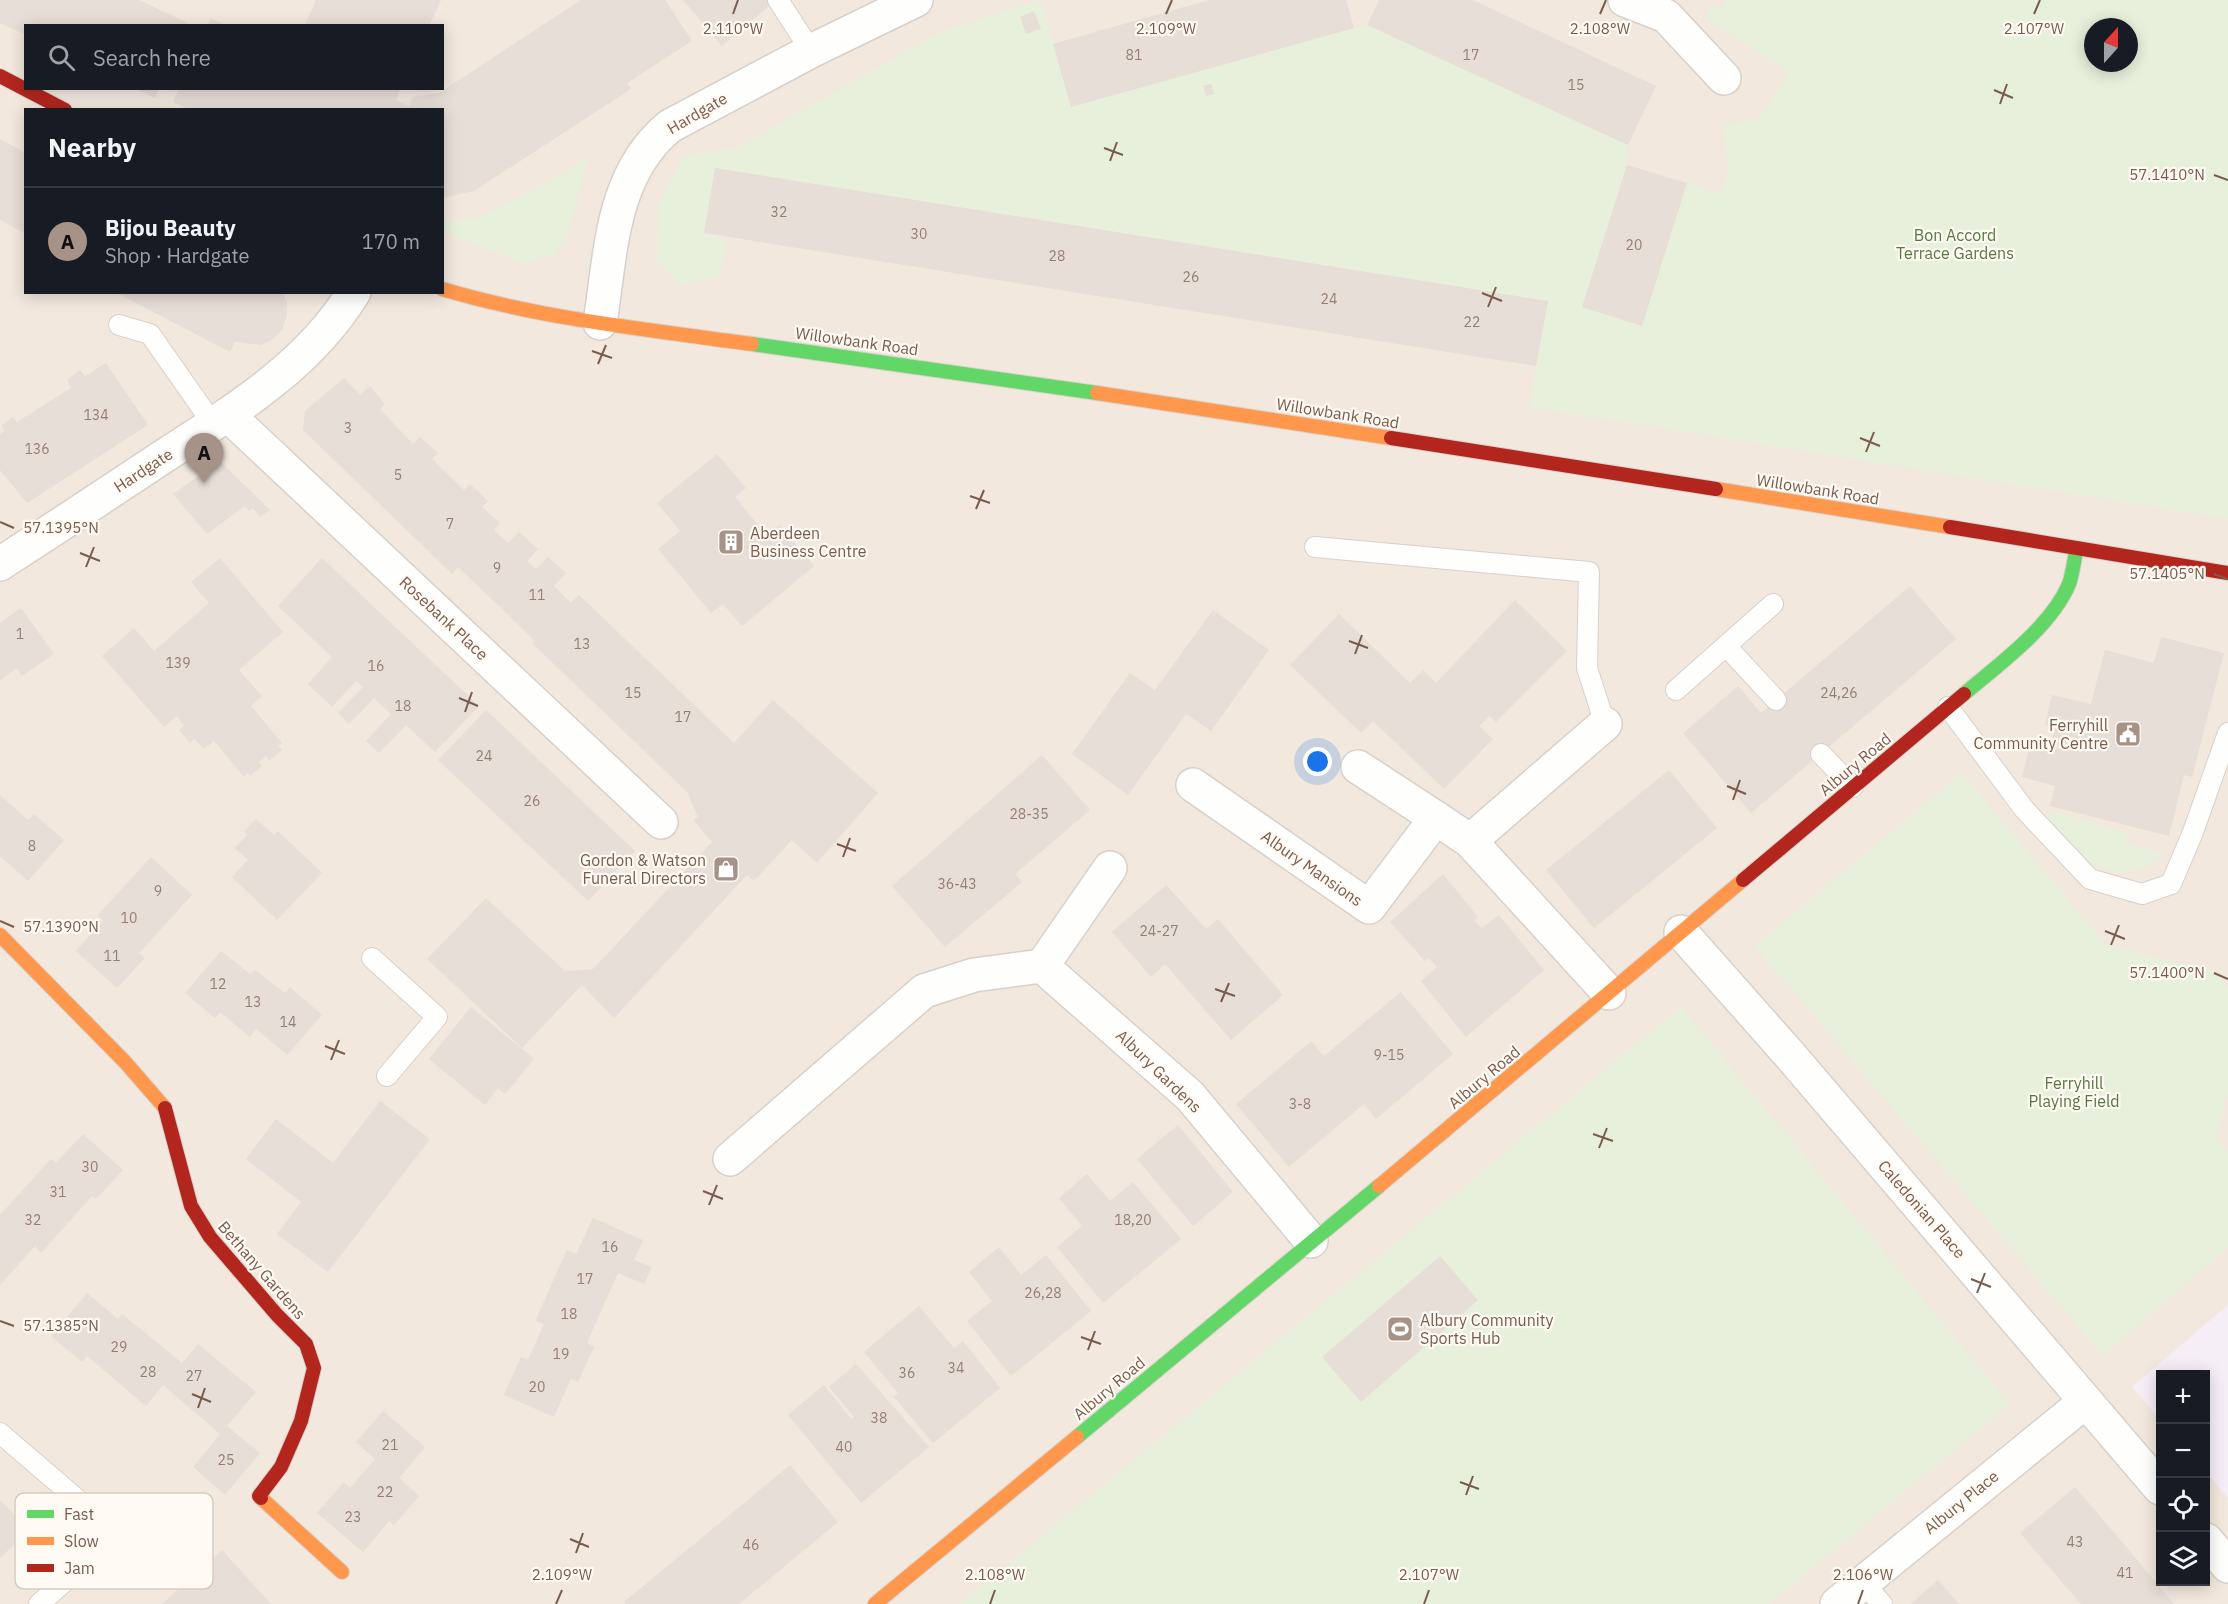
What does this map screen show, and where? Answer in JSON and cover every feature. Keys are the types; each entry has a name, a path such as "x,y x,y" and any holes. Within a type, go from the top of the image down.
{"street":[{"name":"Hardgate","path":"600,323 618,205 639,157 654,140 670,126 811,51 916,0"},
{"path":"1625,0 1668,8 1724,78"},
{"path":"0,76 24,86"},
{"path":"33,90 57,100"},
{"name":"Willowbank Road","path":"444,290 479,300 600,323 949,370 1652,478 2228,573"},
{"name":"Hardgate","path":"0,564 220,420 317,343 353,294"},
{"name":"Rosebank Place","path":"220,420 661,822"},
{"name":"Albury Road","path":"875,1604 1609,993 2010,655 2050,614 2069,584 2077,548"},
{"path":"1470,841 1605,724"},
{"path":"1358,766 1470,841 1609,993"},
{"name":"Albury Mansions","path":"1193,785 1369,907 1436,818"},
{"path":"730,1159 924,991 974,975 1042,966 1110,868"},
{"name":"Caledonian Place","path":"1681,932 1790,1054 2156,1483"},
{"name":"Bethany Gardens","path":"0,935 64,1003 125,1062 166,1109 191,1206 200,1222 276,1315 306,1344 314,1368 301,1421 281,1467 259,1496 342,1572"},
{"name":"Albury Gardens","path":"1042,966 1190,1096 1311,1241"},
{"name":"Albury Place","path":"1837,1604 1872,1593 2086,1401"},
{"path":"2210,1546 2228,1566"}],"lane":[{"path":"778,0 811,51"},
{"path":"119,325 150,334 220,420"},
{"path":"1315,547 1589,572 1587,668 1605,724"},
{"path":"1676,690 1773,604"},
{"path":"1726,645 1776,700"},
{"path":"1947,707 2024,809 2090,879 2104,885 2142,894 2171,884 2193,832 2228,733"},
{"path":"1821,754 1852,787"},
{"path":"372,958 437,1017 387,1076"},
{"path":"0,1433 70,1493"},
{"path":"39,1604 56,1589"}],"shaded area":[{"path":"0,0 2228,0 2228,1604 0,1604"},
{"path":"2228,1305 2228,1498 2210,1477 2210,1370 2156,1370 2156,1415 2132,1387"}],"green space":[{"name":"Bon Accord Terrace Gardens","path":"1041,0 1071,107 1367,25 1628,145 1627,165 1582,307 1642,326 1687,183 1721,195 1729,169 1722,126 1759,119 1790,73 1706,18 1713,4 1722,9 1726,0 2228,0 2228,519 1529,407 1548,301 715,168 704,233 726,241 719,276 680,285 657,260 659,202 684,156 739,147 942,31"},
{"path":"588,157 566,238 553,255 523,263 444,232 444,221 479,218 549,182"},
{"name":"Ferryhill Playing Field","path":"1962,773 2106,945 2211,970 2228,988 2228,1095 2216,1137 2228,1152 2228,1247 2103,1356 1755,946"},
{"path":"2052,811 2127,833 2125,843 2163,854 2146,868 2118,873 2084,862 2048,817"},
{"path":"1681,1007 2010,1404 1769,1604 960,1604"}],"building":[{"path":"0,0 139,0 188,23 24,24 24,34 0,23"},
{"path":"316,0 441,0 430,24 306,24"},
{"path":"581,0 665,0 692,41 627,83 631,89 474,191 444,198 444,108 186,108 173,102 178,90 400,90 396,100 409,106 413,97 439,93"},
{"path":"683,0 776,0 722,46"},
{"path":"1209,0 1346,0 1354,28 1071,107 1053,44"},
{"path":"1379,0 1473,0 1656,86 1628,145 1367,25"},
{"path":"1034,11 1041,29 1026,34 1020,17"},
{"path":"211,18 223,24 208,24"},
{"path":"1211,84 1214,94 1206,96 1203,86"},
{"path":"139,90 158,90 155,98"},
{"path":"0,139 24,152 24,233 0,220"},
{"path":"1627,165 1687,183 1642,326 1582,307"},
{"path":"715,168 1548,301 1536,366 704,233"},
{"path":"119,294 283,294 287,302 287,316 282,330 273,339 261,345 235,342 230,352"},
{"path":"106,363 148,425 27,503 0,470 0,434 4,431 2,425 13,417 17,422 71,388 67,380 80,370 85,376"},
{"path":"344,378 360,395 370,386 385,404 380,409 413,444 420,437 438,453 432,459 464,490 470,484 488,501 482,507 500,523 494,530 508,543 519,532 538,549 527,561 536,569 548,557 566,573 554,586 571,603 579,595 734,743 773,700 878,793 817,863 792,840 754,881 747,875 614,1018 582,985 522,1048 427,959 486,898 565,971 593,969 712,842 693,820 698,817 687,792 532,643 535,641 458,567 452,574 303,430 305,411"},
{"name":"Aberdeen Business Centre","path":"717,454 746,488 735,497 767,536 780,525 814,566 742,626 723,604 711,613 658,549 680,531 657,503"},
{"path":"220,461 270,510 260,517 253,508 249,511 245,506 207,534 173,494"},
{"path":"220,558 283,632 239,670 262,696 251,706 282,743 278,746 282,750 269,761 266,756 259,762 262,766 250,776 248,773 244,777 214,741 204,749 194,739 190,743 179,730 184,726 177,716 164,727 102,656 134,628 154,651 209,603 191,582"},
{"path":"322,558 479,706 435,752 406,725 379,753 366,741 391,714 374,698 349,724 338,713 363,687 356,681 332,707 308,684 332,657 278,606"},
{"path":"1910,586 1956,639 1751,813 1683,733 1738,686 1761,713"},
{"path":"1515,600 1567,651 1496,722 1489,716 1479,726 1493,739 1444,789 1373,721 1361,733 1290,665 1339,614 1410,683 1423,670 1436,683"},
{"path":"21,608 54,654 22,676 17,668 0,680 0,623"},
{"path":"1213,610 1269,650 1211,731 1186,714 1128,795 1072,754 1130,673 1155,690"},
{"name":"Ferryhill Community Centre","path":"2161,637 2224,653 2192,777 2184,775 2169,836 2050,806 2055,786 2022,777 2031,742 2060,749 2061,746 2051,744 2056,727 2045,725 2052,695 2091,704 2105,650 2154,663"},
{"path":"486,710 635,851 588,901 438,760"},
{"path":"1042,755 1090,810 1015,874 1022,882 945,947 892,886"},
{"path":"1669,770 1717,828 1594,928 1546,870"},
{"path":"0,795 28,820 34,814 64,840 28,881 0,856"},
{"path":"256,819 274,835 278,831 322,873 277,920 232,877 248,860 235,848 247,835 244,831"},
{"path":"151,857 192,895 139,953 145,958 117,988 76,951 103,920 98,915"},
{"path":"1443,874 1478,917 1474,920 1482,928 1499,915 1544,970 1466,1037 1421,981 1437,967 1429,958 1425,961 1390,922"},
{"path":"1166,885 1206,929 1218,919 1283,995 1231,1040 1165,964 1151,977 1112,932"},
{"path":"221,951 250,974 255,970 285,993 290,987 322,1015 287,1055 256,1029 250,1037 220,1012 215,1018 185,993"},
{"path":"1401,992 1453,1054 1376,1119 1364,1104 1289,1167 1236,1104 1311,1041 1324,1056"},
{"path":"471,1007 534,1059 505,1094 498,1088 485,1105 429,1059"},
{"path":"380,1101 430,1139 328,1272 277,1234 301,1202 246,1159 276,1119 333,1163"},
{"path":"1178,1125 1233,1192 1193,1226 1137,1159"},
{"path":"83,1134 123,1170 96,1199 92,1196 41,1253 35,1246 0,1285 0,1215 51,1159 56,1163"},
{"path":"1087,1174 1110,1201 1133,1182 1181,1239 1103,1303 1057,1247 1082,1226 1059,1198"},
{"path":"593,1218 643,1240 634,1260 652,1267 644,1284 618,1273 587,1343 594,1347 578,1382 571,1379 554,1417 504,1395 521,1357 528,1360 544,1324 535,1321 567,1250 576,1254"},
{"path":"999,1247 1021,1275 1046,1255 1091,1311 1011,1376 967,1321 992,1301 969,1272"},
{"name":"Albury Community Sports Hub","path":"1440,1256 1478,1300 1361,1402 1322,1357"},
{"path":"87,1293 118,1319 122,1314 182,1363 198,1344 256,1392 227,1426 260,1453 225,1495 193,1467 220,1434 163,1385 146,1406 87,1356 82,1362 51,1336"},
{"path":"919,1306 954,1348 963,1341 1000,1388 933,1443 894,1397 898,1393 864,1352"},
{"path":"856,1364 929,1447 861,1503 788,1415 824,1385 851,1419 854,1417 829,1387"},
{"path":"383,1411 425,1447 399,1478 419,1496 394,1525 389,1521 363,1552 317,1513 344,1482 350,1488 375,1459 356,1442"},
{"path":"790,1465 838,1522 739,1604 625,1604 624,1602"},
{"path":"2075,1487 2156,1582 2156,1586 2159,1586 2174,1604 2081,1604 2020,1533"},
{"path":"0,1500 15,1516 15,1544 0,1558"},
{"path":"222,1550 271,1604 162,1604 179,1589 213,1589 213,1558"},
{"path":"1938,1580 1959,1604 1911,1604"}],"traffic: fast":[{"path":"752,344 1097,393"},
{"path":"1964,694 2007,658 2050,615 2069,584 2077,548"},
{"path":"1077,1437 1379,1186"}],"traffic: slow":[{"path":"444,290 557,316 752,344"},
{"path":"1097,393 1391,438"},
{"path":"1716,489 1950,527"},
{"path":"1379,1186 1743,880"},
{"path":"0,935 125,1062 165,1108"},
{"path":"875,1604 1077,1437"},
{"path":"261,1498 342,1572"}],"traffic: jam":[{"path":"0,76 24,89"},
{"path":"27,90 61,108"},
{"path":"1391,438 1716,489"},
{"path":"1950,527 2228,573"},
{"path":"1743,880 1964,694"},
{"path":"165,1108 191,1206 210,1237 277,1315 306,1344 314,1368 301,1421 281,1467 259,1496 261,1498"}],"place":[{"name":"Bijou Beauty","path":"204,483"},
{"name":"Aberdeen Business Centre","path":"731,542"},
{"name":"Ferryhill Community Centre","path":"2128,734"},
{"name":"Gordon & Watson Funeral Directors","path":"726,869"},
{"name":"Albury Community Sports Hub","path":"1400,1329"}]}
